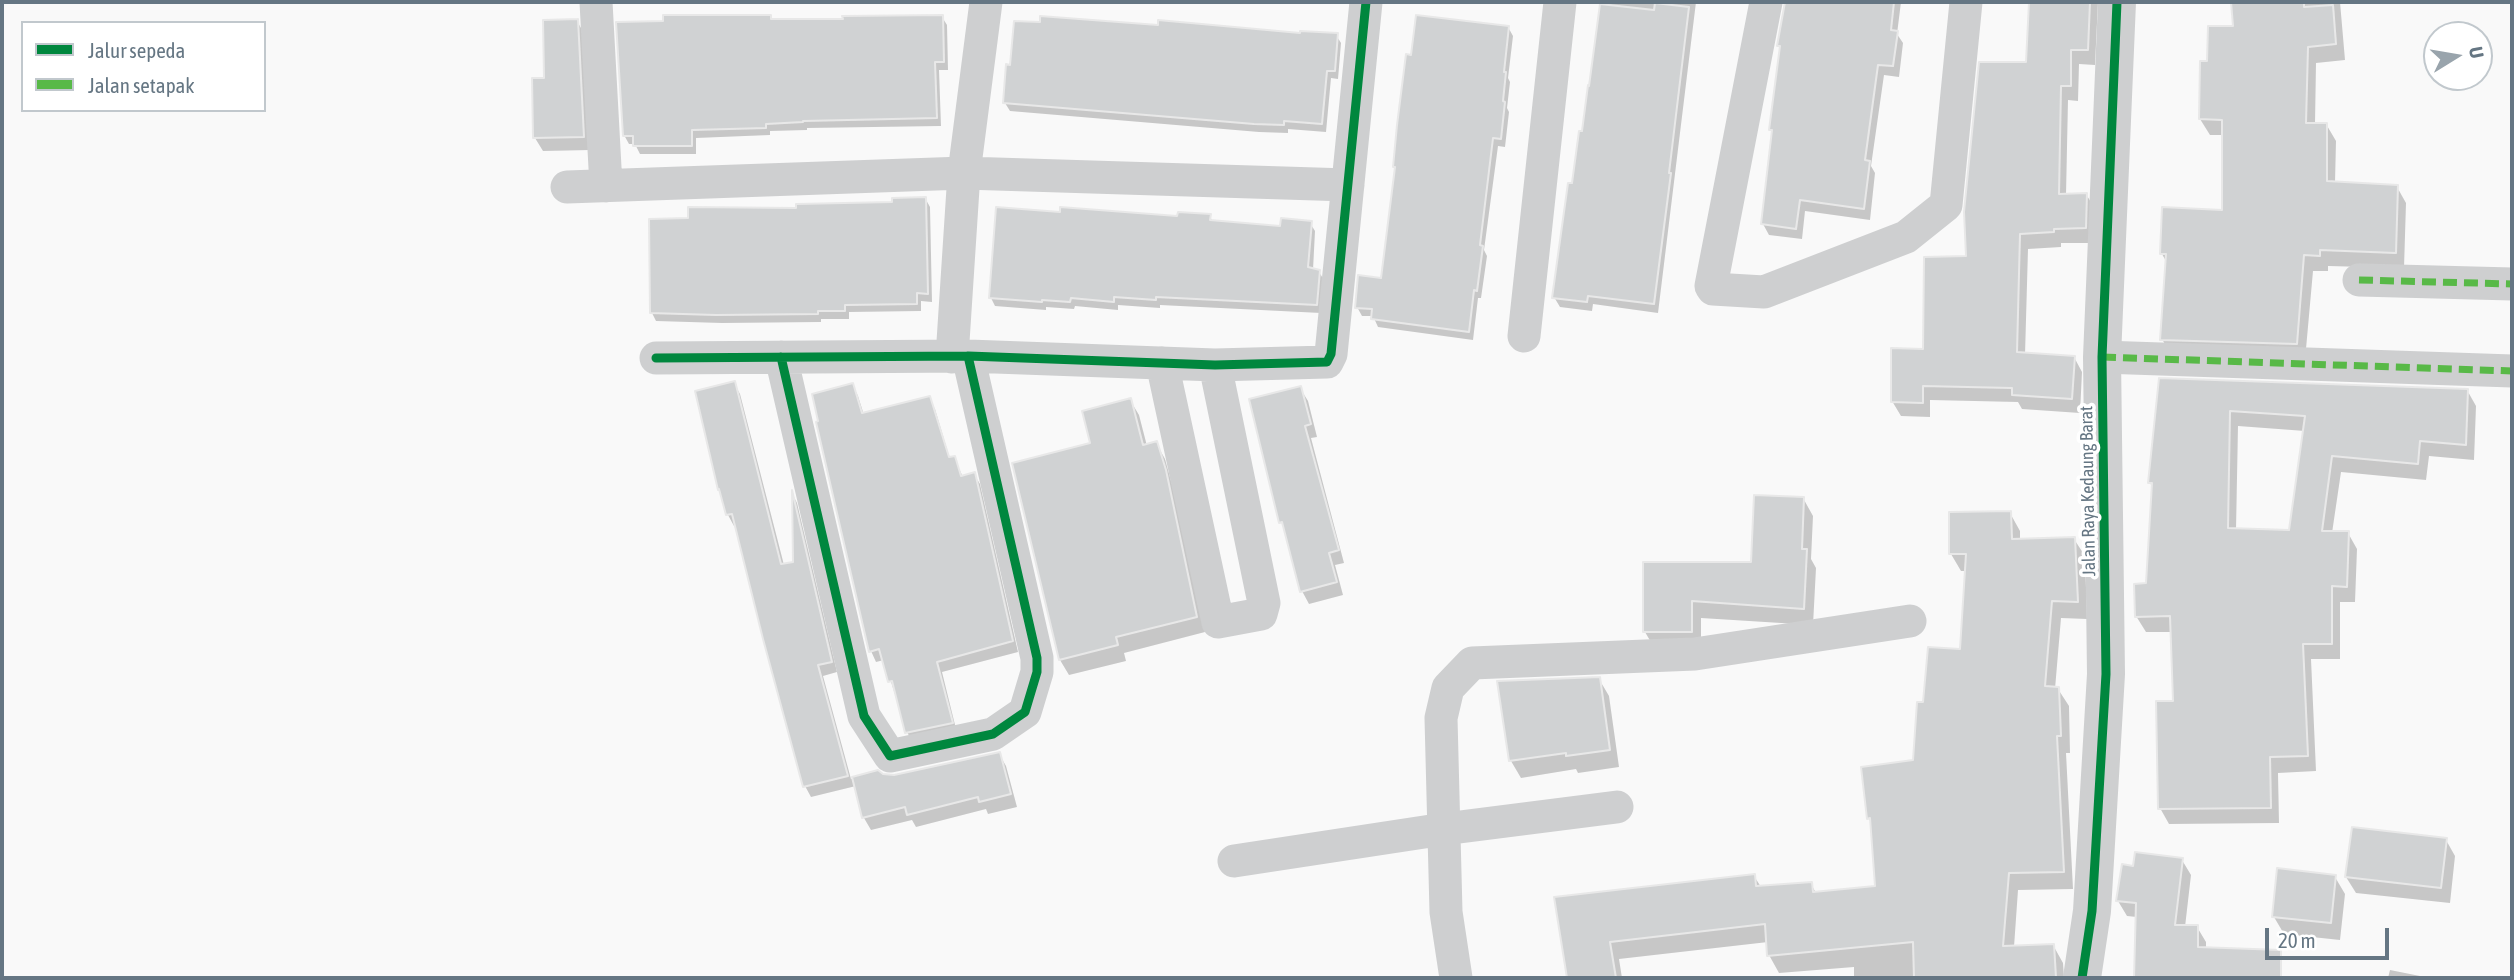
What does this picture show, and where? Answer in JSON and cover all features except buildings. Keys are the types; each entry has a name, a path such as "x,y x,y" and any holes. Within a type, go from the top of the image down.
{"street":[{"path":"596,2 606,186"},
{"path":"781,357 864,716 890,756 993,734 1025,712 1037,672 1037,658 960,356 964,173 986,2"},
{"path":"656,358 960,356 1215,365 1327,362 1331,354 1366,2"},
{"path":"1524,336 1560,2"},
{"path":"1766,2 1713,289 1764,292 1906,237 1946,205 1966,2"},
{"name":"Jalan Raya Kedaung Barat","path":"2082,978 2092,911 2105,674 2102,356 2117,2"},
{"path":"567,187 964,173 1348,185"},
{"path":"2359,280 2512,284"},
{"path":"2102,356 2512,370"},
{"path":"1162,363 1218,622 1261,614 1264,603 1215,365"},
{"path":"1457,978 1446,912 1441,718 1448,688 1472,663 1695,654 1910,621"},
{"path":"1234,861 1444,829 1617,807"}],"marked path":[{"path":"2359,280 2512,284"},
{"path":"2102,357 2512,371"}],"cycle path":[{"path":"656,358 968,356 1215,365 1327,362 1331,354 1366,2"},
{"path":"2082,978 2092,911 2106,674 2102,357 2117,2"},
{"path":"781,357 864,716 890,756 993,734 1025,712 1037,672 1037,658 968,356"}]}
